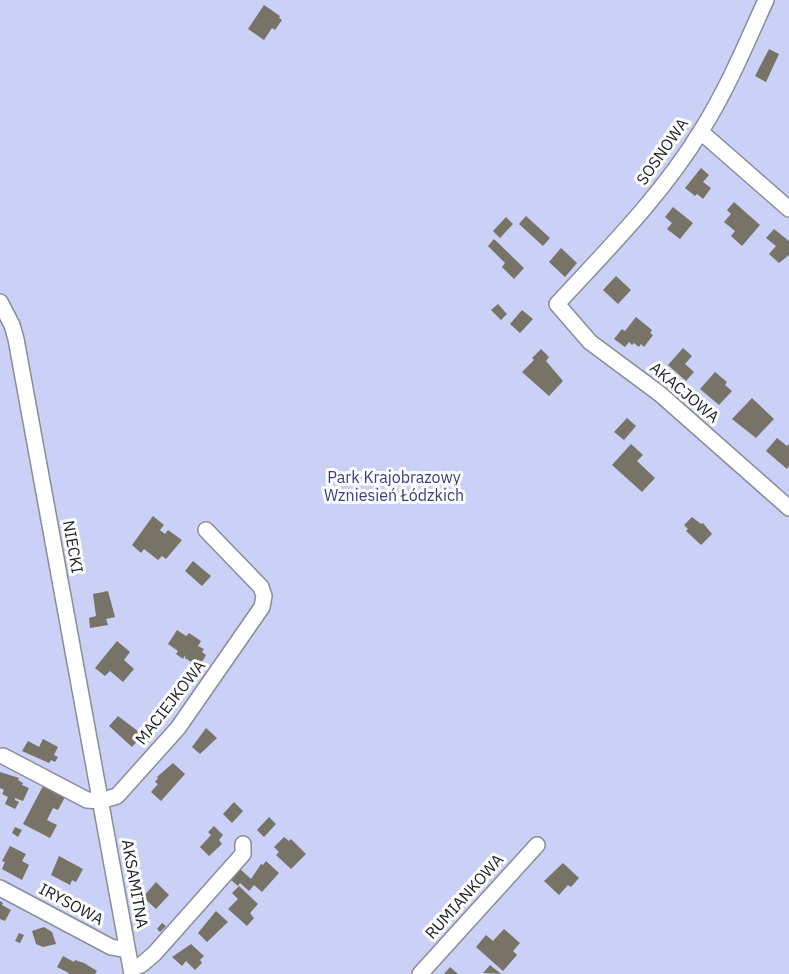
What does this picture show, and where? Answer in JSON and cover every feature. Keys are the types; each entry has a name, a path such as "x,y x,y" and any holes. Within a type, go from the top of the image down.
{"street":[{"name":"SOSNOWA","path":"557,304 645,208 701,132 741,56 766,0"},
{"path":"701,132 789,209"},
{"name":"NIECKI","path":"0,302 12,325 16,339 100,801"},
{"name":"AKACJOWA","path":"557,304 590,342 660,394 789,508"},
{"name":"MACIEJKOWA","path":"100,801 110,799 121,792 178,728 262,607 264,596 261,587 206,530"},
{"path":"3,756 81,798 100,801"},
{"name":"AKSAMITNA","path":"100,801 131,971"},
{"path":"131,971 154,954 243,854 243,844"},
{"name":"RUMIANKOWA","path":"420,974 537,845"},
{"name":"IRYSOWA","path":"0,888 111,947 127,950"}],"green space":[{"name":"Park Krajobrazowy Wzniesień Łódzkich","path":"0,0 789,0 789,974 0,974"}],"building":[{"path":"264,5 282,20 275,30 272,28 264,40 248,29"},
{"path":"769,49 779,54 766,82 755,76"},
{"path":"701,168 709,175 703,182 711,188 703,199 685,188"},
{"path":"734,202 760,225 742,246 731,236 735,231 724,222 731,214 727,210"},
{"path":"673,207 693,223 680,239 667,229 672,223 665,217"},
{"path":"526,216 550,238 543,246 519,224"},
{"path":"506,217 513,224 500,238 493,231"},
{"path":"774,229 789,241 789,255 779,263 769,254 776,246 766,238"},
{"path":"494,239 524,268 514,279 502,267 505,263 488,246"},
{"path":"561,248 577,263 565,277 549,262"},
{"path":"616,276 631,290 618,304 603,290"},
{"path":"498,304 507,314 501,320 491,310"},
{"path":"522,310 533,319 520,333 510,324"},
{"path":"636,317 652,330 650,333 653,335 644,347 641,344 639,347 634,343 632,345 629,342 625,347 614,339 622,329 625,331"},
{"path":"683,348 692,356 685,364 694,372 686,381 668,365"},
{"path":"541,349 549,357 546,361 563,381 549,396 522,372"},
{"path":"715,372 727,382 725,385 732,391 719,405 700,389"},
{"path":"752,398 774,419 756,438 732,419"},
{"path":"627,418 636,426 624,440 614,432"},
{"path":"777,438 787,446 789,444 787,469 766,451"},
{"path":"631,444 643,455 637,461 655,478 642,492 612,465"},
{"path":"153,516 164,525 160,530 165,534 168,530 182,540 166,559 162,556 158,560 144,549 141,553 132,545"},
{"path":"692,517 701,524 703,523 712,534 701,545 686,531 688,529 684,525"},
{"path":"193,561 211,576 202,586 185,571"},
{"path":"108,591 115,617 106,619 108,625 90,628 89,618 96,616 93,594"},
{"path":"177,630 186,636 189,633 201,641 198,646 204,649 202,652 206,655 199,667 185,658 185,655 183,659 176,654 178,651 168,644"},
{"path":"117,641 130,652 124,660 134,669 123,682 110,671 105,676 95,668"},
{"path":"118,716 139,732 136,736 139,739 132,747 109,726"},
{"path":"206,728 217,738 200,754 192,747"},
{"path":"43,739 58,747 54,755 58,757 55,762 51,760 49,763 22,751 28,741 39,747"},
{"path":"173,763 185,774 161,801 151,792 158,784 155,782 157,777"},
{"path":"0,772 19,778 22,785 29,788 23,801 15,798 19,802 15,809 5,804 8,797 2,794 4,790 0,788"},
{"path":"43,786 65,797 58,810 53,808 47,820 57,825 50,838 23,824"},
{"path":"234,802 243,811 232,823 223,814"},
{"path":"269,817 276,824 264,837 257,830"},
{"path":"214,826 223,835 219,840 222,844 209,856 200,847 211,835 208,832"},
{"path":"15,827 22,830 18,837 12,833"},
{"path":"284,837 289,841 291,839 306,854 291,869 276,855 279,852 274,847"},
{"path":"10,846 26,854 22,861 29,865 22,880 2,869 5,862 2,861"},
{"path":"59,856 83,869 76,882 72,880 70,885 51,875"},
{"path":"266,861 279,873 262,892 254,885 249,891 240,883 238,886 231,880 240,869 251,879 261,864 263,865"},
{"path":"563,863 579,878 559,895 544,881"},
{"path":"156,882 169,895 156,909 143,897"},
{"path":"239,886 258,904 250,913 254,918 247,926 228,909 238,899 232,893"},
{"path":"0,901 2,905 11,910 5,921 0,919"},
{"path":"216,911 228,922 207,942 198,933"},
{"path":"162,923 166,926 160,932 157,929"},
{"path":"44,927 52,932 56,944 43,947 36,944 32,931"},
{"path":"504,929 520,943 513,951 517,955 503,971 476,947 486,935 493,941"},
{"path":"19,933 24,935 20,943 15,941"},
{"path":"191,944 204,956 200,960 202,963 195,970 186,961 182,966 172,957"},
{"path":"63,956 74,962 75,960 84,963 97,971 95,974 68,974 57,967"},
{"path":"490,965 501,974 483,973"},
{"path":"450,967 458,974 444,974"}]}
